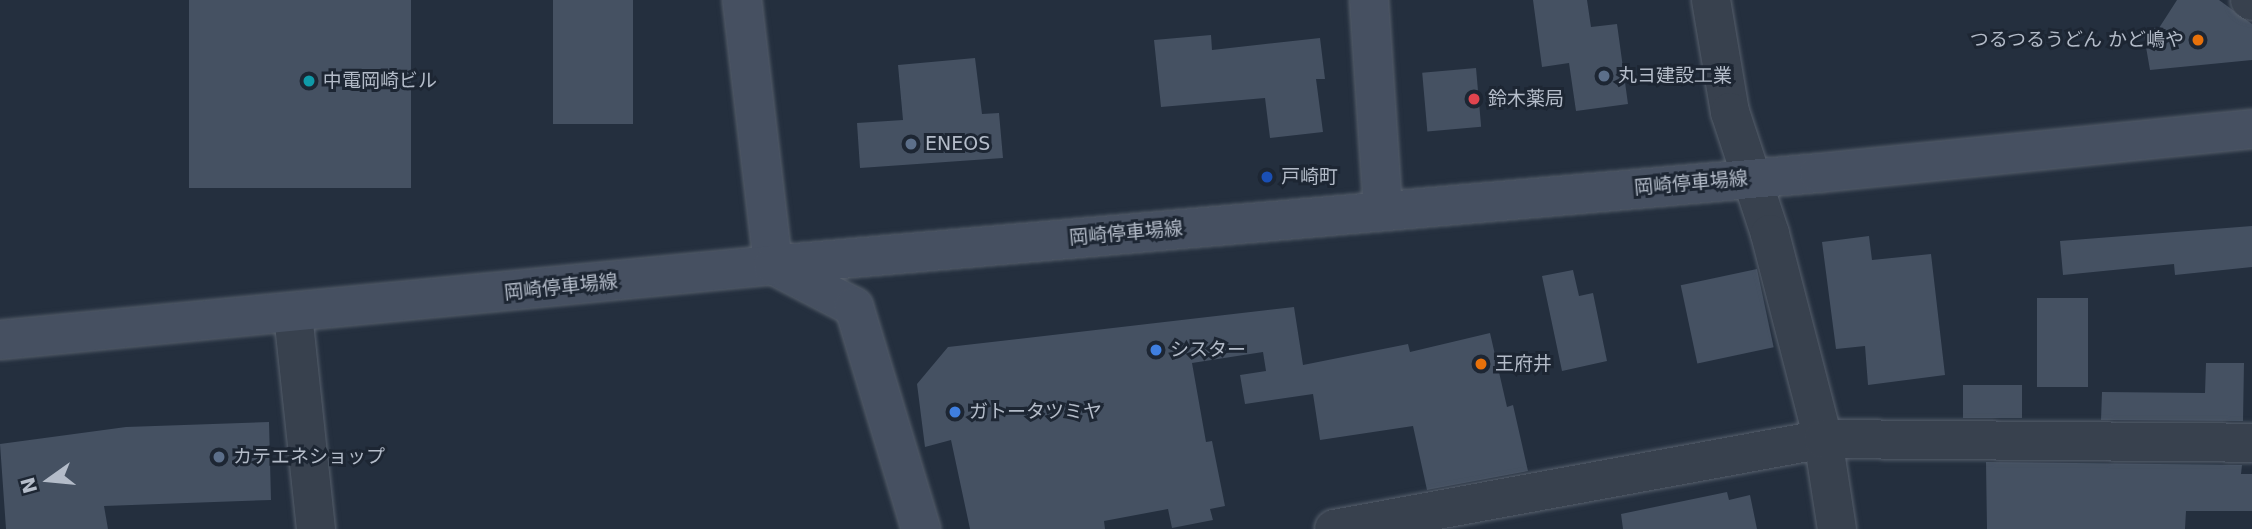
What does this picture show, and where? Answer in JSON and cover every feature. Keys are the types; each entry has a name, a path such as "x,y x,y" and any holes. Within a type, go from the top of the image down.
{"main road":[{"path":"742,0 774,265 854,307 921,529"},
{"path":"1369,0 1383,210"},
{"name":"岡崎停車場線","path":"0,341 774,265 1750,178 2252,129"}],"street":[{"path":"1711,0 1730,112 1770,234 1823,439 1837,529"},
{"path":"293,314 316,529"},
{"path":"1334,529 1823,439 2252,443"}],"building":[{"name":"中電岡崎ビル","path":"189,0 411,0 411,188 189,188"},
{"path":"553,0 633,0 633,124 553,124"},
{"path":"1533,0 1587,0 1591,27 1617,24 1628,104 1576,111 1569,63 1542,67"},
{"path":"2177,0 2219,0 2252,24 2252,60 2150,70 2143,30 2159,28"},
{"path":"1211,35 1212,50 1320,38 1325,79 1316,79 1323,132 1270,138 1265,98 1161,107 1154,40"},
{"path":"975,58 982,114 999,113 1003,158 860,168 857,123 903,120 898,65"},
{"path":"1476,68 1481,127 1427,131 1422,73"},
{"path":"2252,226 2252,267 2175,275 2174,264 2063,275 2060,241"},
{"path":"1869,236 1872,260 1931,254 1945,375 1868,385 1865,346 1836,349 1822,242"},
{"path":"1757,269 1774,347 1697,363 1681,285"},
{"path":"1573,270 1579,296 1593,293 1607,361 1562,371 1542,276"},
{"path":"2037,298 2088,298 2088,387 2037,387"},
{"path":"1294,307 1303,365 1408,344 1410,352 1490,333 1507,407 1513,405 1528,471 1427,490 1413,426 1320,440 1313,394 1245,404 1240,375 1266,371 1263,352 1192,363 1206,442 1212,441 1225,506 1210,509 1213,520 1172,528 1168,509 1104,521 1105,529 970,529 951,440 925,447 917,384 948,347"},
{"path":"2206,363 2244,363 2243,421 2101,420 2102,392 2205,393"},
{"path":"1963,385 2022,385 2022,418 1963,418"},
{"path":"269,422 271,500 104,506 108,529 6,529 0,444 126,427"},
{"path":"1986,462 2242,465 2241,474 2252,474 2252,511 2186,511 2185,529 1987,529"},
{"path":"1727,492 1729,500 1750,495 1757,529 1623,529 1621,514"}],"place":[{"name":"つるつるうどん かど嶋や","path":"2198,40"},
{"name":"丸ヨ建設工業","path":"1604,76"},
{"name":"中電岡崎ビル","path":"309,81"},
{"name":"鈴木薬局","path":"1474,99"},
{"name":"ENEOS","path":"911,144"},
{"name":"戸崎町","path":"1267,177"},
{"name":"シスター","path":"1156,350"},
{"name":"王府井","path":"1481,364"},
{"name":"ガトータツミヤ","path":"955,412"},
{"name":"カテエネショップ","path":"219,457"}]}
